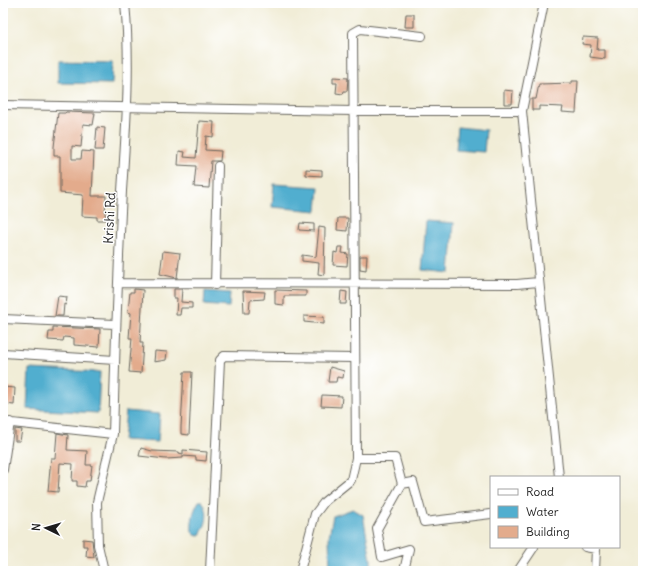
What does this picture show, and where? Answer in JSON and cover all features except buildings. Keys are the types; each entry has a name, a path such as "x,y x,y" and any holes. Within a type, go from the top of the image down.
{"street":[{"name":"Krishi Rd","path":"104,571 98,546 97,502 113,434 115,324 127,106 127,20 125,3"},
{"path":"544,3 522,110 538,282 559,476"},
{"path":"300,571 315,514 325,501 351,480 356,458 354,358 353,37 355,31 360,29 422,36"},
{"path":"3,105 354,111 522,110"},
{"path":"215,285 218,166"},
{"path":"118,283 215,285 354,283 517,284 538,282"},
{"path":"3,319 115,324"},
{"path":"3,353 115,360"},
{"path":"210,571 220,360 224,356 354,358"},
{"path":"3,470 7,422 113,434"},
{"path":"356,458 395,458 402,484 377,529 382,557 409,549 404,571"},
{"path":"402,484 413,482 424,522 490,514"},
{"path":"518,571 533,548"},
{"path":"590,548 596,549 595,571"}],"water":[{"path":"58,60 113,61 112,84 58,83"},
{"path":"458,127 486,130 484,152 456,150"},
{"path":"274,184 319,187 317,211 272,207"},
{"path":"426,221 454,223 450,273 422,270"},
{"path":"205,291 230,293 229,307 204,305"},
{"path":"29,369 100,372 98,413 27,409"},
{"path":"126,411 160,414 158,442 123,440"},
{"path":"199,501 202,501 207,514 206,523 199,536 192,532 192,520"},
{"path":"353,509 363,515 371,560 371,571 330,571 329,536 333,516"}]}
